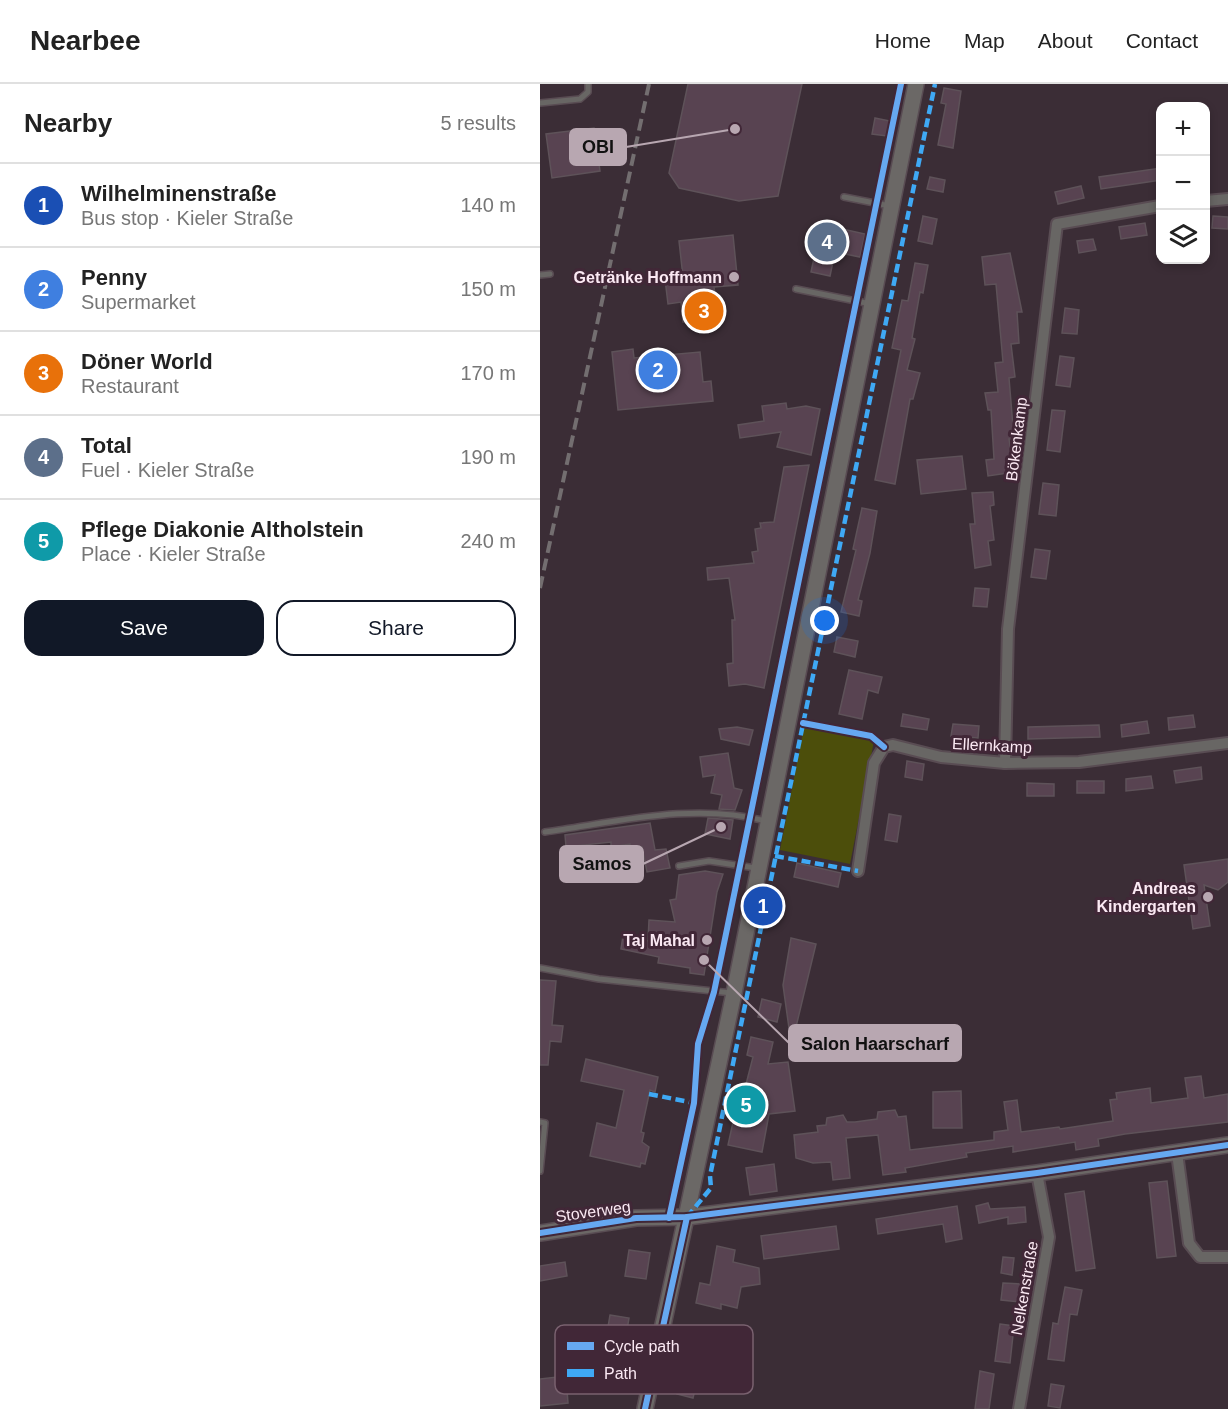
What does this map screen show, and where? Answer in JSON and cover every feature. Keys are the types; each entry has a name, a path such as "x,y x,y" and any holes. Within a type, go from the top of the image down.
{"main road":[{"path":"663,1325 734,993 916,84"},
{"name":"Stoverweg","path":"540,1233 636,1218 687,1217 1037,1173 1228,1145"},
{"path":"645,1409 648,1394"}],"street":[{"path":"1210,201 1228,199"},
{"name":"Bökenkamp","path":"1005,763 1008,629 1057,224 1131,209 1156,206"},
{"name":"Ellernkamp","path":"858,871 874,763 884,747 893,745 941,757 1005,763 1079,762 1228,743"},
{"path":"1177,1153 1189,1243 1200,1257 1228,1257"},
{"name":"Nelkenstraße","path":"1018,1409 1049,1237 1037,1173"}],"lane":[{"path":"540,103 580,99 588,92 588,84"},
{"path":"844,197 892,206"},
{"path":"540,275 550,274"},
{"path":"796,289 873,305"},
{"path":"545,832 675,814 717,812 767,822"},
{"path":"679,866 709,861 758,868"},
{"path":"540,968 599,979 734,993"},
{"path":"540,1122 545,1123 540,1172"}],"shaded area":[{"path":"804,727 874,741 850,864 780,850"}],"building":[{"path":"688,84 802,84 778,196 739,201 679,188 669,173"},
{"path":"944,88 961,91 953,148 938,145 946,104 941,103"},
{"path":"875,118 890,121 887,136 872,134"},
{"path":"594,128 600,171 552,178 546,134"},
{"path":"1156,169 1156,181 1101,189 1099,177"},
{"path":"930,177 945,180 943,192 927,189"},
{"path":"1081,186 1084,198 1058,204 1055,192"},
{"path":"923,216 937,219 932,244 918,241"},
{"path":"1213,216 1228,217 1228,229 1212,228"},
{"path":"1145,223 1147,235 1121,239 1119,227"},
{"path":"838,228 865,234 860,257 835,252 830,276 811,272 820,230 837,234"},
{"path":"733,235 738,285 714,287 718,318 683,322 681,302 668,304 665,279 683,277 679,241"},
{"path":"1093,239 1096,250 1079,253 1077,241"},
{"path":"1010,253 1022,312 1017,312 1019,343 1011,344 1015,377 1009,378 1014,439 1009,439 1014,472 988,476 986,460 994,459 991,410 988,410 985,393 998,392 995,363 1003,362 996,284 985,285 982,257"},
{"path":"915,263 928,265 923,293 920,292 912,338 915,339 907,370 920,373 913,399 910,399 895,484 875,480 901,350 892,348 902,300 908,301"},
{"path":"1065,308 1079,310 1077,334 1062,333"},
{"path":"633,349 634,358 700,352 703,382 711,381 713,401 618,410 612,352"},
{"path":"1060,356 1074,358 1070,387 1056,385"},
{"path":"786,403 787,409 806,406 820,409 811,455 777,447 781,432 740,438 738,425 764,421 762,406"},
{"path":"1052,410 1065,411 1060,452 1047,450"},
{"path":"962,456 966,489 921,494 917,460"},
{"path":"809,465 764,688 745,684 729,686 727,664 733,663 732,620 735,620 729,578 708,580 707,568 754,563 752,552 758,551 755,529 761,528 760,523 774,522 784,467"},
{"path":"1043,483 1059,485 1056,516 1039,514"},
{"path":"993,492 994,505 990,506 994,540 988,541 991,565 975,568 970,524 975,524 972,493"},
{"path":"862,508 877,511 870,553 858,600 862,601 859,616 841,612 856,550 853,549"},
{"path":"1035,549 1050,551 1046,579 1031,577"},
{"path":"975,588 989,589 987,607 973,606"},
{"path":"837,637 858,641 855,657 834,652"},
{"path":"849,670 882,677 878,693 868,690 862,719 839,714"},
{"path":"903,714 929,719 927,730 901,726"},
{"path":"1193,715 1195,727 1169,730 1168,718"},
{"path":"1147,721 1149,733 1122,737 1121,725"},
{"path":"953,724 979,726 978,738 951,736"},
{"path":"1099,725 1100,737 1028,739 1028,727"},
{"path":"737,727 753,730 749,745 721,739 719,729"},
{"path":"728,753 734,788 742,790 735,810 719,809 722,795 711,793 715,775 703,777 700,757"},
{"path":"907,761 924,764 922,780 905,777"},
{"path":"1201,767 1202,779 1176,783 1174,771"},
{"path":"1151,776 1153,788 1126,791 1126,779"},
{"path":"1077,781 1104,781 1104,793 1077,793"},
{"path":"1027,783 1054,784 1054,796 1027,796"},
{"path":"889,814 901,816 897,842 885,840"},
{"path":"708,818 733,820 730,839 705,834"},
{"path":"650,823 655,850 666,849 670,868 647,872 642,847 631,849 630,844 611,847 611,842 566,847 565,835"},
{"path":"1228,859 1228,882 1218,890 1204,885 1210,926 1193,929 1184,865"},
{"path":"797,863 841,873 838,887 794,877"},
{"path":"705,871 723,874 717,892 704,975 690,973 690,968 658,963 659,957 621,949 623,936 648,941 649,920 675,922 670,900 676,899 679,875"},
{"path":"791,938 816,944 795,1031 799,1031 803,1056 793,1057 783,985"},
{"path":"540,980 556,981 552,1025 563,1026 561,1042 550,1041 548,1065 540,1065"},
{"path":"762,999 781,1004 777,1022 758,1017"},
{"path":"751,1037 773,1042 768,1064 788,1062 795,1111 769,1114 762,1152 728,1145 739,1095 743,1096 753,1057 747,1055"},
{"path":"586,1059 658,1077 655,1092 650,1090 641,1132 644,1133 642,1142 649,1147 645,1164 641,1163 640,1167 590,1156 597,1123 616,1128 624,1090 581,1081"},
{"path":"1201,1076 1204,1098 1228,1094 1228,1122 1125,1134 1098,1139 1099,1146 1076,1150 1075,1142 1013,1152 1013,1146 966,1153 967,1157 905,1168 906,1172 883,1175 878,1135 846,1138 850,1178 833,1180 831,1162 813,1163 796,1158 794,1135 818,1132 817,1126 826,1125 827,1118 843,1115 847,1122 855,1122 877,1119 878,1112 895,1110 898,1117 906,1116 910,1150 994,1140 994,1132 1008,1130 1004,1102 1017,1100 1021,1132 1059,1127 1060,1129 1113,1121 1110,1100 1117,1099 1116,1093 1150,1088 1151,1103 1188,1098 1185,1078"},
{"path":"961,1091 962,1128 933,1128 933,1092"},
{"path":"774,1164 777,1191 750,1195 746,1168"},
{"path":"1167,1181 1176,1256 1157,1258 1149,1183"},
{"path":"1084,1191 1095,1268 1076,1271 1065,1194"},
{"path":"988,1203 990,1209 1025,1207 1026,1222 1008,1224 1008,1217 979,1223 976,1206"},
{"path":"957,1206 962,1239 946,1242 943,1224 878,1234 876,1219"},
{"path":"836,1226 839,1249 764,1259 761,1236"},
{"path":"717,1246 735,1250 733,1262 759,1268 760,1284 741,1287 737,1308 721,1304 721,1309 696,1303 700,1283 710,1285"},
{"path":"629,1250 650,1253 646,1279 625,1276"},
{"path":"1003,1257 1014,1258 1012,1275 1001,1273"},
{"path":"565,1262 567,1276 540,1281 540,1266"},
{"path":"1003,1283 1022,1284 1020,1302 1001,1300"},
{"path":"1065,1287 1082,1290 1077,1315 1070,1314 1064,1361 1048,1359 1053,1323 1058,1324"},
{"path":"610,1315 629,1318 628,1325 608,1325"},
{"path":"1000,1324 1014,1326 1010,1363 995,1361"},
{"path":"980,1371 994,1374 989,1409 975,1409"},
{"path":"555,1377 555,1394 567,1394 568,1403 540,1406 540,1379"},
{"path":"1051,1384 1064,1386 1060,1408 1048,1406"},
{"path":"677,1394 694,1394 693,1398"}],"railway":[{"path":"540,588 649,84"}],"marked path":[{"path":"687,1217 711,1188 710,1176 935,84"},
{"path":"775,856 858,871"},
{"path":"649,1094 694,1103"}],"cycle path":[{"path":"669,1218 694,1103 698,1044 714,992 901,84"},
{"path":"803,723 871,736 884,747"},
{"path":"540,1233 636,1218 687,1217 1037,1173 1228,1145"},
{"path":"663,1325 687,1217"},
{"path":"645,1409 648,1394"}],"place":[{"name":"OBI","path":"735,129"},
{"name":"Total","path":"827,242"},
{"name":"Getränke Hoffmann","path":"734,277"},
{"name":"Döner World","path":"704,311"},
{"name":"Penny","path":"658,370"},
{"name":"Samos","path":"721,827"},
{"name":"Andreas Kindergarten","path":"1208,897"},
{"name":"Wilhelminenstraße","path":"763,906"},
{"name":"Taj Mahal","path":"707,940"},
{"name":"Salon Haarscharf","path":"704,960"},
{"name":"Pflege Diakonie Altholstein","path":"746,1105"}]}
